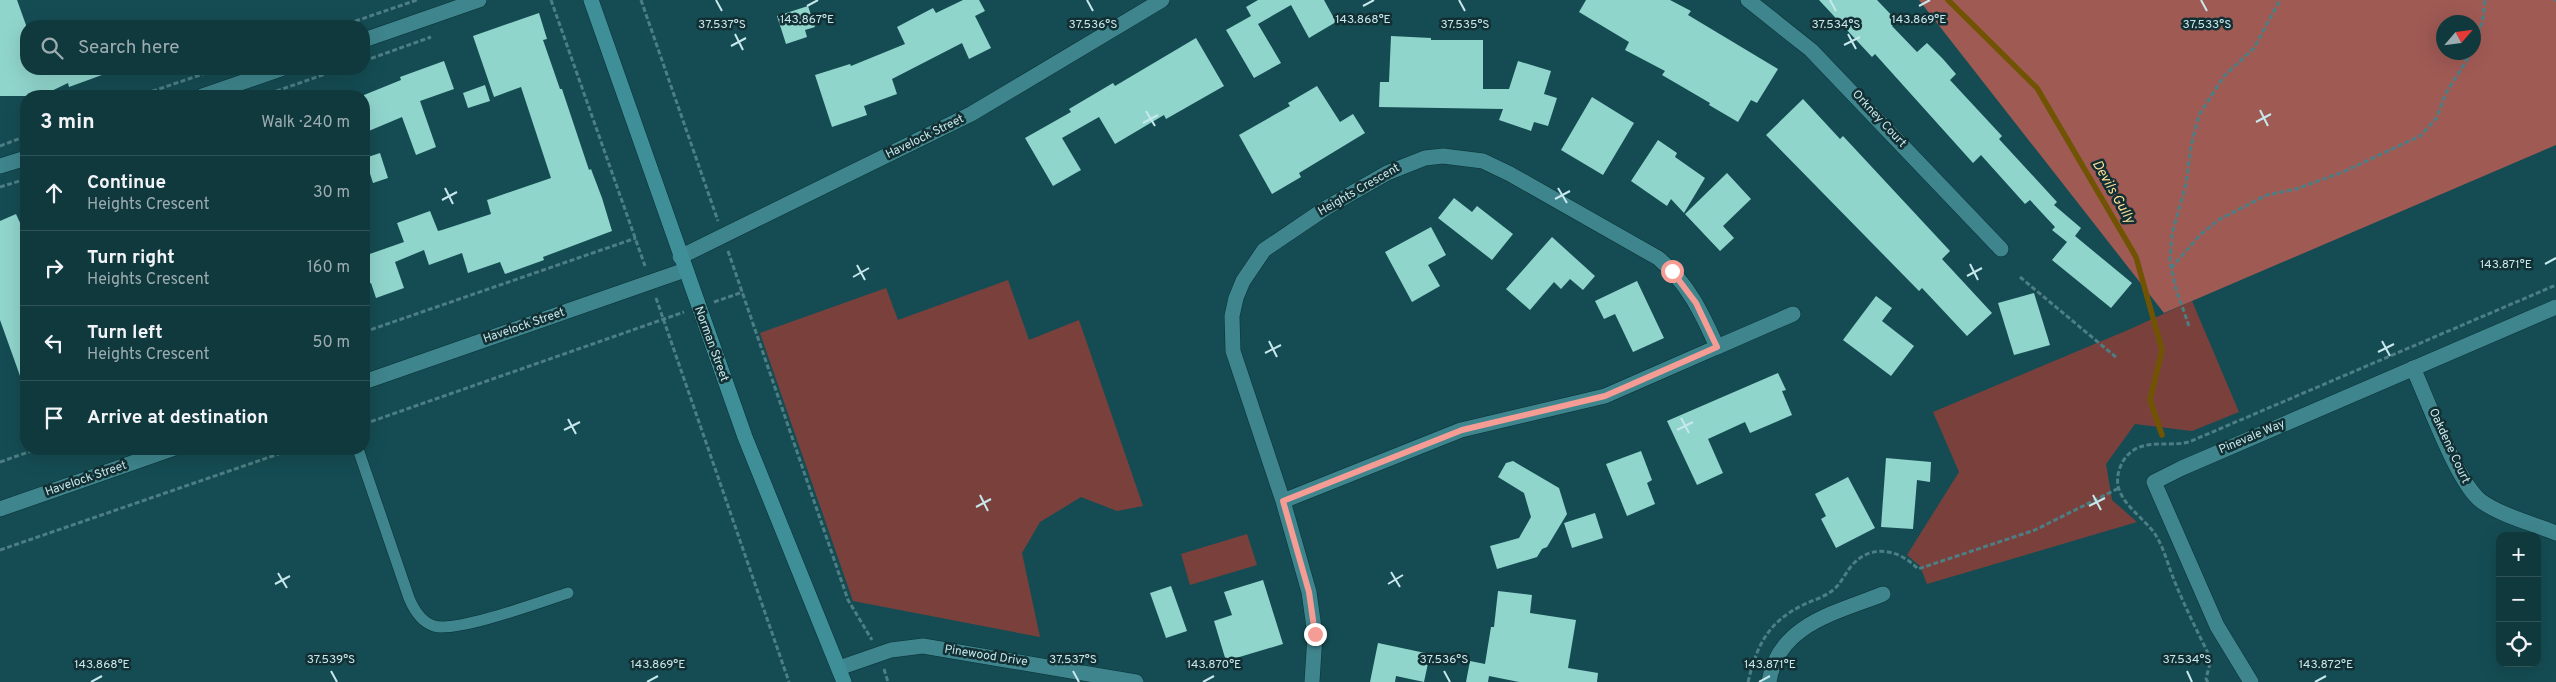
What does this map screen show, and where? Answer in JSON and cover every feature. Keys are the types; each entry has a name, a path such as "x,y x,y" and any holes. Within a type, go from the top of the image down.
{"street":[{"path":"370,38 479,0"},
{"name":"Norman Street","path":"591,0 682,263 745,437 841,675"},
{"name":"Havelock Street","path":"370,380 650,282 724,237 971,114 1162,0"},
{"name":"Orkney Court","path":"1748,0 1811,50 2001,248"},
{"path":"220,90 263,75"},
{"name":"Heights Crescent","path":"1312,682 1315,634 1309,592 1283,501 1233,351 1232,316 1236,298 1254,263 1264,250 1276,240 1326,208 1404,164 1443,156 1483,161 1634,243 1662,262 1682,283 1703,316 1717,347"},
{"path":"0,166 20,160"},
{"name":"Pinevale Way","path":"2249,681 2217,626 2154,482 2556,307"},
{"path":"1283,501 1462,430 1605,396 1794,314"},
{"name":"Oakdene Court","path":"2414,368 2457,466 2473,494 2488,504 2556,533"},
{"name":"Havelock Street","path":"0,509 155,455"},
{"path":"1769,682 1776,656 1796,633 1821,619 1883,594"},
{"name":"Pinewood Drive","path":"841,675 878,654 923,646 1136,682"}],"lane":[{"path":"360,455 409,598 417,613 425,622 435,627 450,627 514,611 568,593"}],"path":[{"path":"359,20 417,0"},
{"path":"550,0 636,238 789,682"},
{"path":"641,0 848,600 867,629 888,682"},
{"path":"2189,326 2171,268 2172,234 2186,184 2190,146 2198,115 2224,76 2254,48 2280,0"},
{"path":"2481,25 2485,0"},
{"path":"370,59 431,38"},
{"path":"2171,268 2201,234 2220,219 2267,195 2296,189 2343,172 2420,136 2436,119 2446,93 2467,60"},
{"path":"156,90 200,75"},
{"path":"279,90 323,75"},
{"path":"0,146 20,138"},
{"path":"0,187 20,181"},
{"path":"370,330 636,238"},
{"path":"2020,277 2117,358"},
{"path":"2208,682 2206,679 2211,659 2192,621 2159,542 2123,497 2119,488 2118,471 2123,460 2138,448 2148,444 2170,445 2189,442 2556,285"},
{"path":"370,422 743,292"},
{"path":"0,462 20,455"},
{"path":"0,550 276,455"},
{"path":"1748,682 1758,648 1766,634 1789,612 1832,591 1861,557 1874,552 1893,552 1905,557 1918,569 2035,530 2119,488"}],"shaded area":[{"path":"1919,0 2556,0 2556,145 2164,313"},
{"path":"1008,280 1029,340 1079,320 1143,506 1117,511 1081,497 1040,522 1022,553 1040,637 853,601 760,333 886,288 898,320"},
{"path":"2192,301 2239,412 2192,431 2135,424 2106,464 2112,500 2137,522 1927,584 1920,566 1907,555 1959,472 1933,412"},
{"path":"1247,534 1257,565 1190,585 1181,554"}],"building":[{"path":"0,0 17,0 24,20 20,20 20,75 102,75 69,87 68,83 53,90 20,90 20,96 0,96"},
{"path":"963,0 979,0 985,11 975,16 991,48 969,59 962,43 892,79 897,94 864,106 867,115 832,127 815,75 850,64 851,66 905,44 897,27 933,8 936,13"},
{"path":"1258,0 1324,0 1336,22 1309,38 1291,5 1258,24 1281,63 1254,78 1226,30 1251,16 1246,7"},
{"path":"1586,0 1670,0 1691,11 1688,15 1778,69 1757,103 1751,100 1738,122 1662,75 1665,71 1625,50 1629,42 1579,12"},
{"path":"1819,0 1877,0 1897,21 1892,26 1917,52 1927,43 1943,59 1956,74 1950,80 2002,136 1999,139 2057,202 2054,205 2081,228 2075,236 2132,283 2111,308 2052,260 2067,242 2052,230 2055,227 2030,200 2025,204 1981,155 1973,163 1875,54 1872,57"},
{"path":"808,6 815,27 805,30 807,37 786,44 777,16"},
{"path":"539,13 547,39 543,40 560,89 562,89 589,170 591,169 602,198 612,231 543,257 544,260 505,274 500,262 468,273 462,253 429,265 424,250 395,262 404,288 376,298 370,283 370,254 404,242 397,223 430,211 438,231 442,230 491,214 487,200 551,178 521,87 494,97 473,36"},
{"path":"1391,36 1431,38 1431,40 1483,40 1483,89 1509,89 1518,61 1551,71 1544,94 1557,98 1548,126 1534,122 1531,131 1499,120 1503,109 1379,107 1380,82 1389,82"},
{"path":"1196,38 1224,86 1166,119 1164,115 1115,144 1099,117 1062,138 1081,170 1053,186 1025,138 1071,112 1069,109 1113,83 1115,86"},
{"path":"444,61 454,89 420,101 436,147 416,155 402,117 370,130 370,93 401,80 400,77"},
{"path":"485,85 490,101 468,108 463,93"},
{"path":"1317,86 1340,122 1353,114 1365,133 1299,173 1301,177 1272,194 1239,135 1290,106 1288,103"},
{"path":"1592,97 1634,123 1603,175 1561,150"},
{"path":"1803,99 1840,139 1843,136 1950,251 1942,259 1992,313 1967,336 1922,288 1919,291 1766,135"},
{"path":"1658,140 1677,153 1675,157 1705,178 1684,213 1671,199 1667,206 1631,181"},
{"path":"380,153 388,178 373,183 370,174 370,156"},
{"path":"1727,173 1751,199 1723,226 1734,238 1720,251 1685,214"},
{"path":"1454,198 1472,212 1477,206 1513,234 1492,260 1438,218"},
{"path":"16,214 20,223 20,376 0,320 0,221"},
{"path":"1431,227 1446,255 1428,265 1440,286 1412,302 1385,252"},
{"path":"1552,237 1595,276 1583,290 1570,279 1561,289 1554,282 1530,310 1506,289"},
{"path":"1637,281 1664,338 1633,352 1615,314 1604,319 1595,301"},
{"path":"2034,293 2050,345 2014,355 1998,303"},
{"path":"1876,296 1892,308 1882,321 1914,346 1891,376 1843,340"},
{"path":"1778,373 1786,390 1782,391 1792,415 1750,433 1745,422 1708,439 1723,473 1697,485 1667,421"},
{"path":"1641,451 1652,480 1647,483 1655,504 1627,516 1606,464"},
{"path":"1886,458 1931,462 1930,482 1917,480 1913,529 1881,527"},
{"path":"1513,461 1559,488 1567,514 1547,547 1542,549 1537,557 1497,569 1490,546 1519,538 1531,517 1524,493 1498,477 1506,463"},
{"path":"1848,477 1875,528 1836,548 1821,519 1826,516 1815,494"},
{"path":"1595,513 1603,538 1572,548 1564,523"},
{"path":"1263,580 1283,644 1226,661 1214,621 1232,615 1224,592"},
{"path":"1171,586 1187,631 1166,638 1150,593"},
{"path":"1498,591 1532,595 1530,613 1576,620 1568,668 1598,673 1597,682 1519,682 1489,676 1488,682 1466,682 1470,661 1485,664 1491,627 1494,627"},
{"path":"1378,643 1430,654 1424,682 1396,676 1395,682 1370,682"}],"waterway":[{"name":"Devils Gully","path":"1948,0 2037,88 2136,257 2162,350 2150,400 2162,435"}],"route":[{"path":"1315,634 1309,592 1283,501 1338,481 1438,438 1462,430 1605,396 1717,347 1696,303 1672,271"}]}
